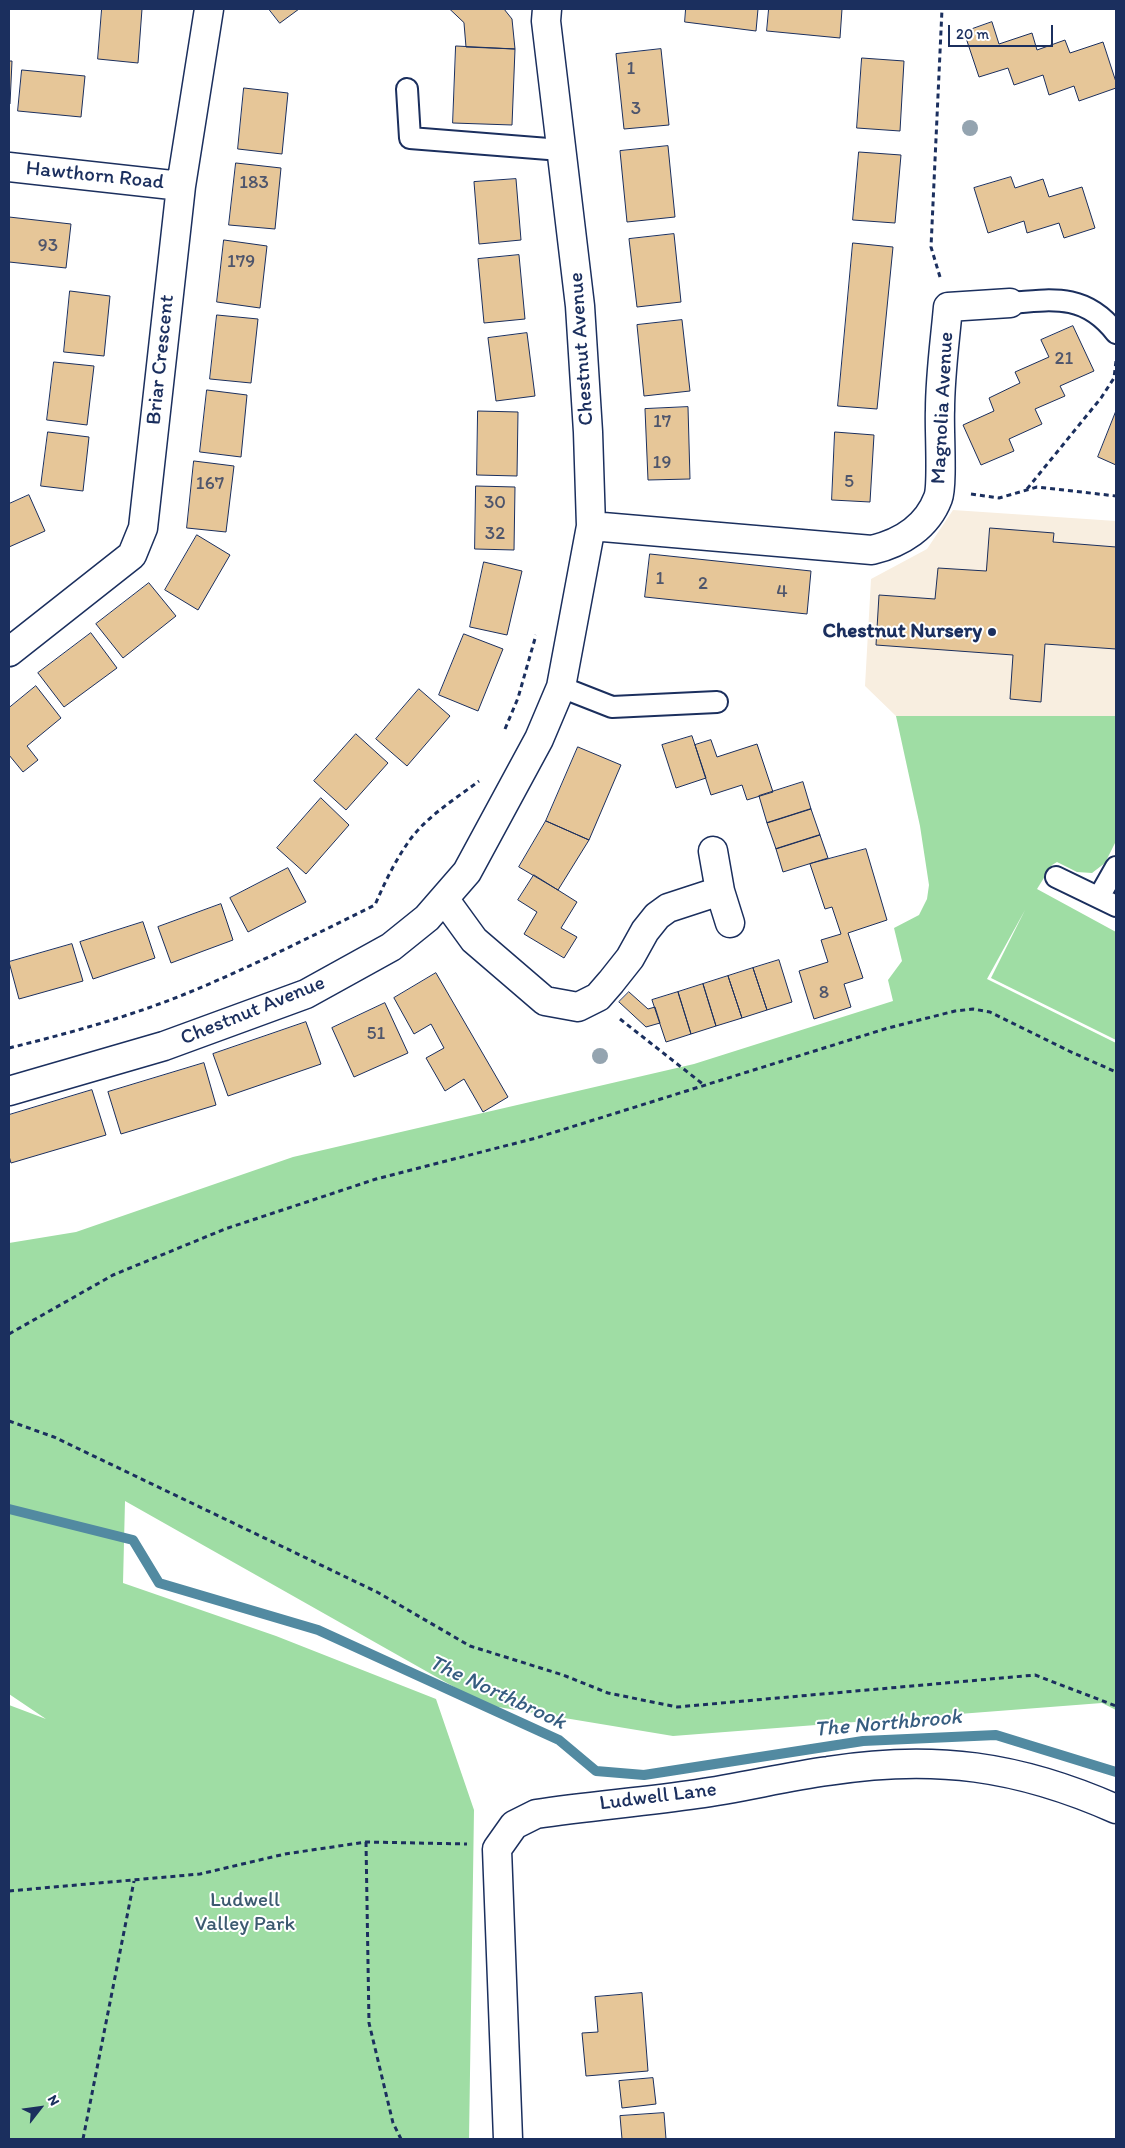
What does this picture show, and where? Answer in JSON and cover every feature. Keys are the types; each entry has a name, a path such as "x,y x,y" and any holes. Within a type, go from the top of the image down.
{"street":[{"name":"Briar Crescent","path":"9,652 132,555 143,528 181,186 209,9"},
{"name":"Chestnut Avenue","path":"9,1091 164,1046 306,994 391,947 427,918 468,872 540,739 561,687 591,526 588,432 580,306 546,21 547,9"},
{"name":"Hawthorn Road","path":"9,167 181,186"},
{"name":"Magnolia Avenue","path":"591,526 872,550 892,545 907,536 924,521 938,497 940,407 948,307 1010,303"},
{"path":"713,851 720,891 730,923"},
{"path":"445,900 474,940 545,1000 578,1007 598,997 612,982 630,958 644,931 657,916 668,908 720,891"},
{"name":"Ludwell Lane","path":"497,1849 514,1825 536,1814 697,1794 830,1770 886,1765 937,1763 970,1765 1032,1777 1085,1795 1116,1809"},
{"path":"497,1849 508,2139"}],"lane":[{"path":"406,89 410,138 561,150"},
{"name":"Magnolia Avenue","path":"1010,303 1042,300 1076,302 1106,320 1116,332"},
{"path":"561,687 612,707 717,702"},
{"path":"1056,877 1108,902 1116,867"}],"path":[{"path":"942,9 931,247 948,307"},
{"path":"1027,490 1101,398 1114,378 1116,361"},
{"path":"938,497 956,492 999,498 1038,487 1116,496"},
{"path":"504,731 518,698 538,626"},
{"path":"9,1048 120,1017 188,993 242,970 375,905 386,881 408,843 428,821 484,777"},
{"path":"578,1007 607,1009 704,1085"},
{"path":"9,1334 113,1275 225,1230 376,1178 536,1138 888,1028 955,1011 974,1009 990,1012 1116,1072"},
{"path":"9,1421 72,1446 377,1592 470,1646 562,1675 608,1693 677,1707 1035,1675 1116,1706"},
{"path":"366,1842 369,2023 393,2123 401,2139"},
{"path":"9,1891 200,1874 284,1854 366,1842 481,1844 497,1849"},
{"path":"83,2139 134,1881"}],"shaded area":[{"name":"Chestnut Nursery","path":"953,510 1116,521 1116,716 896,716 865,686 871,579 927,549"}],"green space":[{"name":"Ludwell Valley Park","path":"896,716 1116,716 1116,841 1105,863 1092,873 1077,872 1057,862 1052,865 1037,889 1116,932 1116,1040 991,978 1025,910 987,979 1116,1043 1116,1710 1102,1703 673,1736 486,1705 125,1501 123,1583 276,1636 436,1699 474,1810 469,2139 9,2139 9,1705 46,1719 9,1694 9,1243 76,1232 293,1157 694,1064 893,1001 888,980 902,961 894,928 919,915 927,899 929,885 920,826"}],"building":[{"path":"102,9 142,9 138,63 98,59"},
{"path":"269,9 299,9 280,23"},
{"path":"450,9 504,9 512,19 515,49 466,47 464,23"},
{"path":"686,9 758,9 756,31 685,22"},
{"path":"769,9 842,9 840,38 767,31"},
{"path":"992,22 999,44 1032,33 1037,50 1065,40 1070,53 1103,42 1116,82 1116,88 1079,101 1074,86 1049,95 1043,75 1014,85 1008,68 979,77 964,32"},
{"path":"456,46 515,49 512,125 453,123"},
{"path":"661,49 669,125 624,129 616,54"},
{"path":"862,58 904,61 900,131 857,128"},
{"path":"9,61 12,61 10,104 9,104"},
{"path":"22,70 85,76 81,117 18,111"},
{"path":"244,88 288,93 282,154 238,149"},
{"path":"668,146 675,217 627,222 620,151"},
{"path":"859,152 901,155 895,223 853,220"},
{"path":"236,163 281,168 275,229 229,225"},
{"path":"1011,177 1015,188 1043,179 1049,197 1082,187 1095,228 1064,238 1059,223 1027,233 1024,221 988,233 974,188"},
{"path":"516,179 521,240 479,244 474,182"},
{"path":"9,217 71,224 66,268 9,262"},
{"path":"674,234 681,302 637,307 629,239"},
{"path":"224,240 267,246 260,308 217,302"},
{"path":"853,243 893,247 877,409 838,406"},
{"path":"519,255 525,319 484,323 478,259"},
{"path":"70,291 110,296 104,356 64,352"},
{"path":"217,315 258,319 251,383 210,379"},
{"path":"682,320 690,391 644,396 637,325"},
{"path":"1073,326 1094,371 1060,386 1065,396 1035,409 1042,424 1009,439 1014,451 981,465 963,425 994,411 989,398 1020,383 1015,372 1049,357 1041,340"},
{"path":"527,333 535,396 496,401 488,338"},
{"path":"54,362 94,366 87,425 47,420"},
{"path":"207,390 247,395 241,457 200,452"},
{"path":"688,407 690,479 648,480 645,409"},
{"path":"478,411 518,412 517,476 477,475"},
{"path":"1116,411 1116,465 1098,457"},
{"path":"48,432 89,437 83,491 41,486"},
{"path":"835,432 874,435 870,502 832,500"},
{"path":"194,461 234,466 226,532 187,528"},
{"path":"476,486 515,487 514,550 475,549"},
{"path":"29,495 45,531 9,547 9,504"},
{"path":"990,528 1054,533 1053,542 1116,547 1116,649 1045,644 1041,702 1010,699 1013,655 876,645 879,595 935,599 938,568 986,571"},
{"path":"197,535 230,555 198,610 165,590"},
{"path":"650,554 811,571 807,614 645,597"},
{"path":"484,562 522,571 507,635 470,627"},
{"path":"149,583 176,616 123,658 96,624"},
{"path":"91,633 117,668 64,707 38,673"},
{"path":"464,634 503,649 478,711 439,695"},
{"path":"36,686 61,718 27,746 38,760 23,772 9,755 9,708"},
{"path":"419,689 450,716 407,766 376,739"},
{"path":"356,734 388,763 346,810 314,781"},
{"path":"692,736 706,778 676,788 662,745"},
{"path":"711,740 717,757 757,744 773,792 747,800 742,785 711,795 695,745"},
{"path":"578,747 621,765 589,840 546,821"},
{"path":"803,782 811,809 767,823 759,796"},
{"path":"321,798 349,825 306,874 277,848"},
{"path":"811,809 820,835 776,849 767,823"},
{"path":"546,821 589,840 558,890 519,867"},
{"path":"820,835 828,858 783,872 776,849"},
{"path":"866,849 887,920 848,933 863,978 844,984 851,1007 814,1019 799,971 828,962 821,940 841,934 832,907 825,909 810,864"},
{"path":"288,868 306,902 248,932 230,898"},
{"path":"534,875 577,902 561,928 577,937 564,958 524,934 537,912 518,900"},
{"path":"221,904 233,940 171,963 158,927"},
{"path":"143,922 155,958 93,979 80,942"},
{"path":"72,944 83,981 19,999 9,962"},
{"path":"779,960 792,1002 767,1010 753,968"},
{"path":"753,968 767,1010 742,1018 728,976"},
{"path":"436,973 508,1097 483,1112 464,1079 445,1091 426,1058 444,1048 431,1024 414,1034 394,998"},
{"path":"728,976 742,1018 716,1026 703,984"},
{"path":"703,984 716,1026 691,1034 678,992"},
{"path":"629,992 648,1009 655,1007 660,1023 646,1027 619,1002"},
{"path":"678,992 691,1034 666,1042 652,1000"},
{"path":"385,1003 408,1053 354,1077 332,1028"},
{"path":"306,1022 321,1064 228,1096 213,1054"},
{"path":"204,1063 216,1105 121,1134 108,1092"},
{"path":"92,1090 106,1135 11,1163 9,1156 9,1115"},
{"path":"642,1993 648,2071 586,2076 582,2033 598,2032 595,1997"},
{"path":"653,2078 656,2104 622,2108 619,2081"},
{"path":"664,2113 666,2139 622,2139 620,2116"}],"waterway":[{"name":"The Northbrook","path":"9,1509 133,1540 159,1583 318,1630 559,1740 596,1771 644,1775 863,1741 996,1735 1116,1772"}],"place":[{"name":"Chestnut Nursery","path":"992,632"}]}
